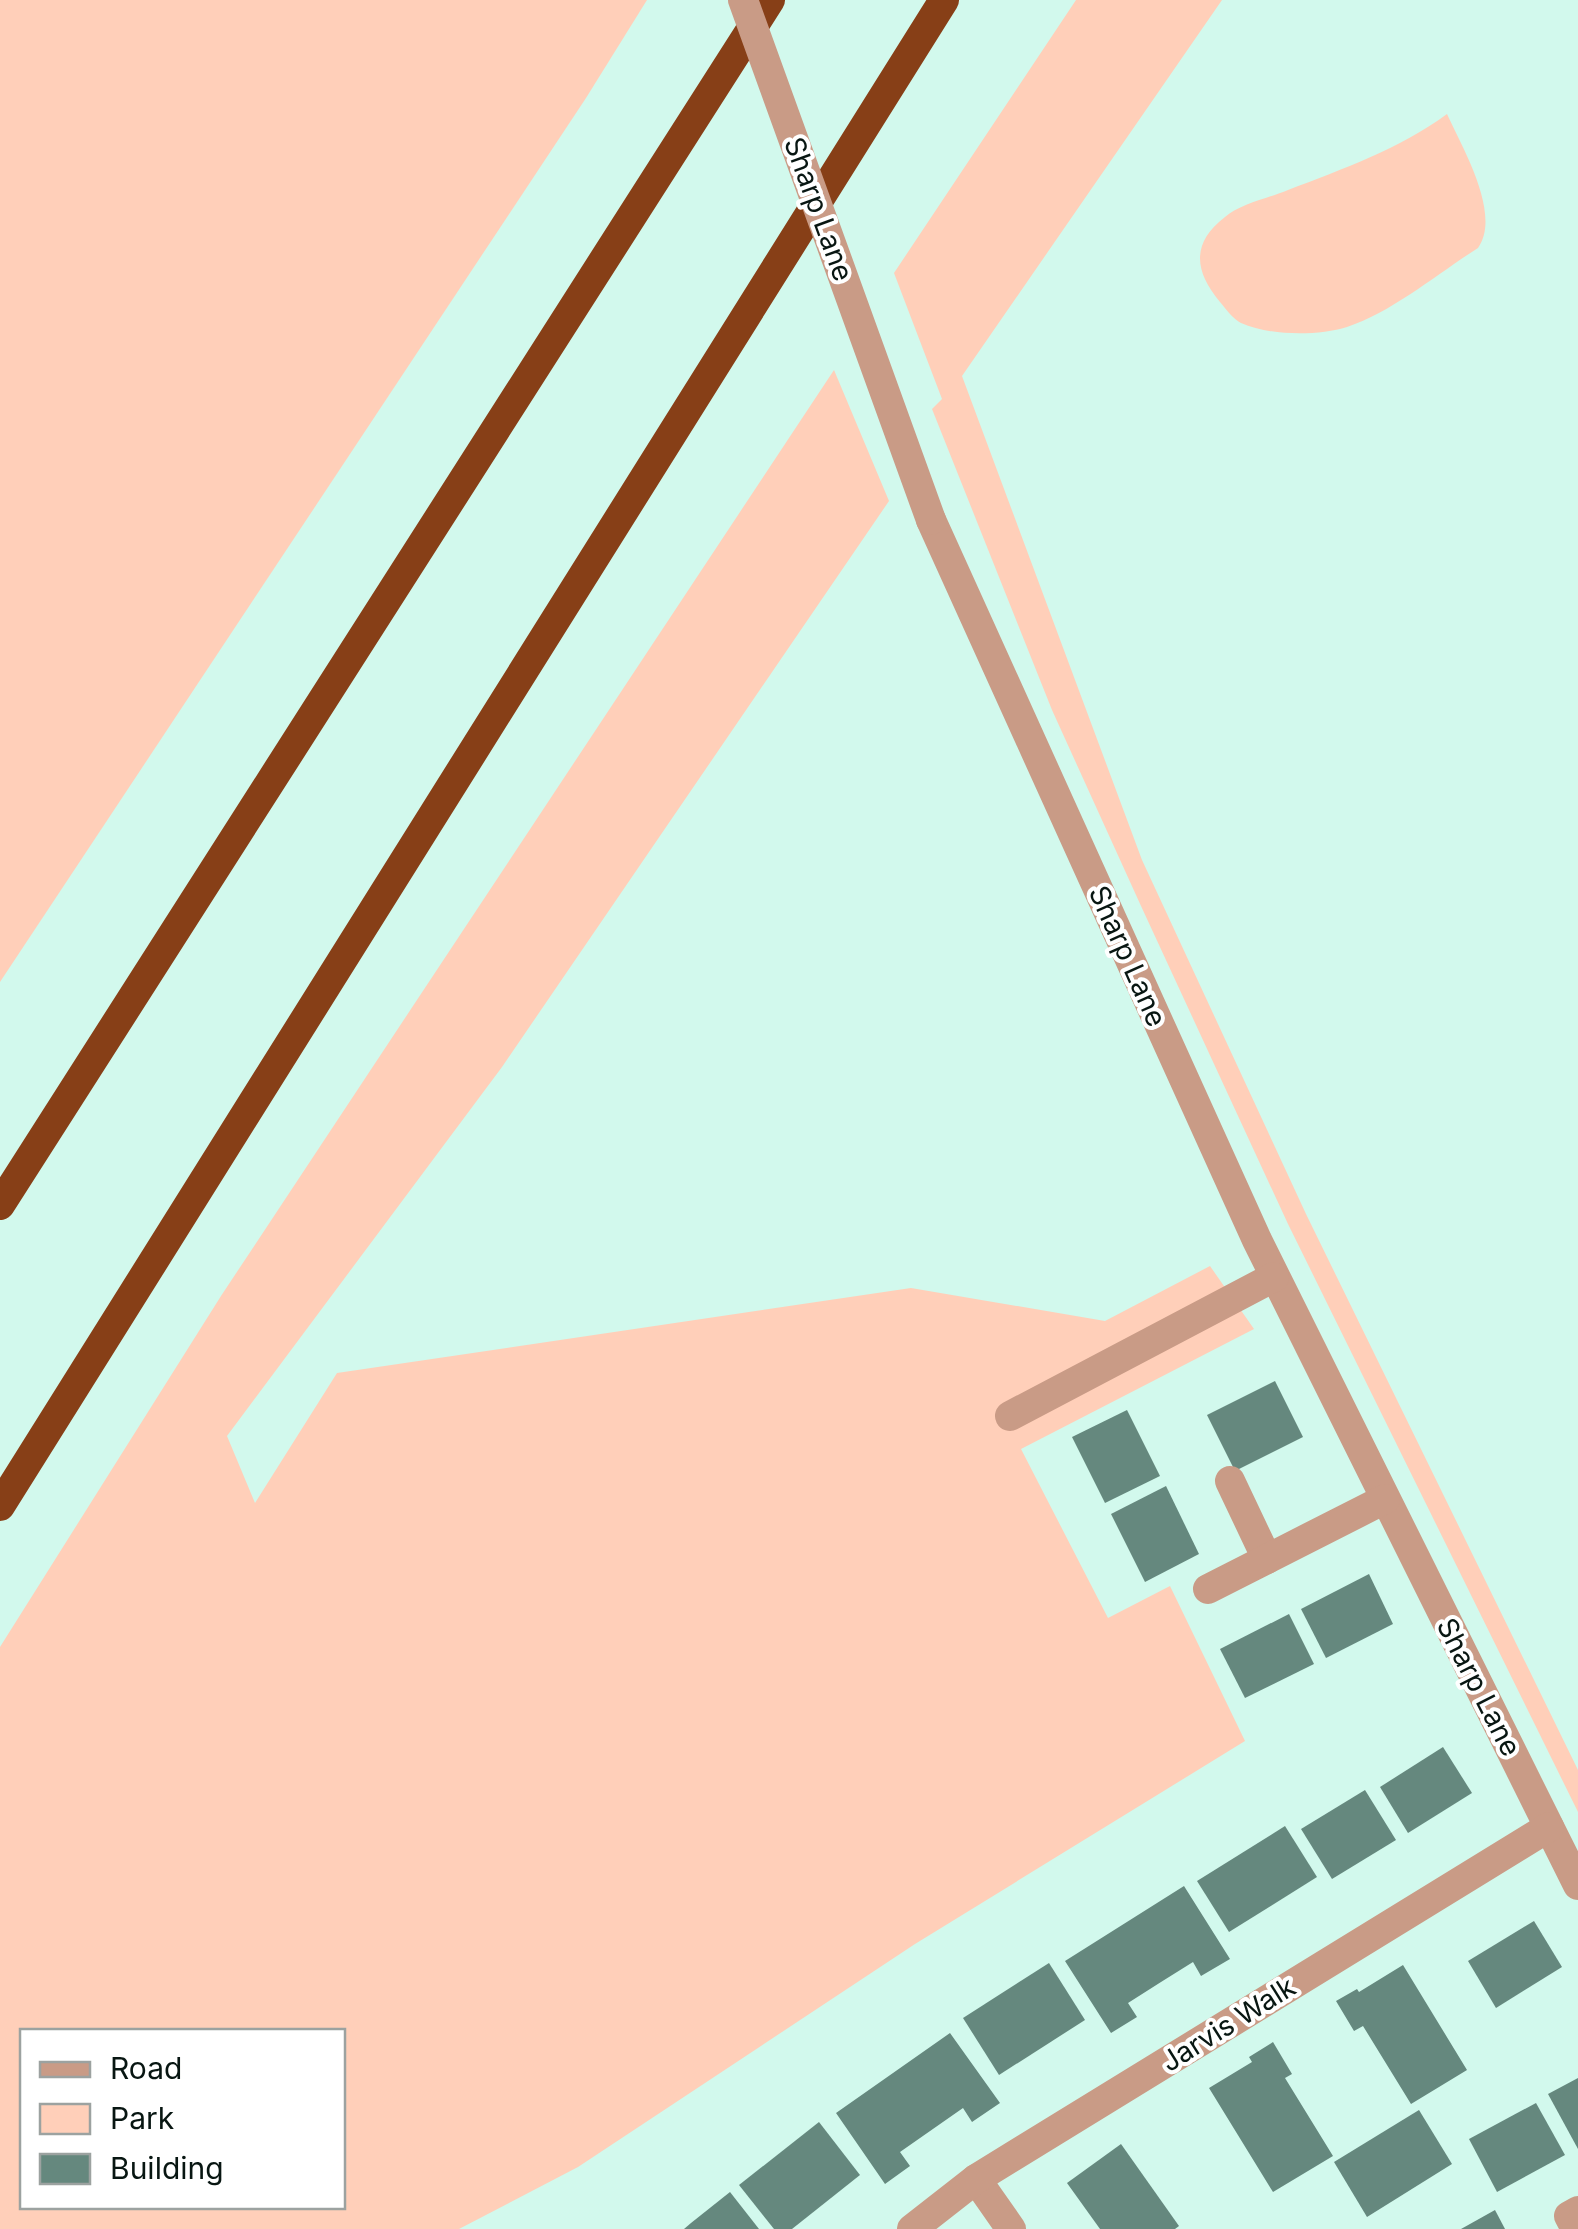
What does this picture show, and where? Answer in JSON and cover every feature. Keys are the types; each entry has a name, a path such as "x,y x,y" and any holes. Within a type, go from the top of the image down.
{"highway":[{"path":"0,1205 770,0"},
{"path":"0,1506 944,0"}],"street":[{"name":"Sharp Lane","path":"743,0 931,520 1274,1277 1578,1885"},
{"path":"1010,1416 1274,1277"},
{"path":"1230,1481 1267,1559"},
{"path":"1208,1589 1384,1499"},
{"name":"Jarvis Walk","path":"912,2229 976,2179 1549,1827"},
{"path":"976,2179 1011,2229"},
{"path":"1576,2229 1569,2216 1578,2211"}],"green space":[{"path":"0,0 647,0 0,982"},
{"path":"1076,0 1222,0 962,376 1142,860 1306,1214 1578,1770 1578,1812 1288,1224 1052,710 932,409 942,399 894,273"},
{"path":"1447,114 1483,199 1484,234 1478,248 1398,302 1347,327 1308,333 1280,332 1241,323 1230,314 1211,291 1201,268 1202,247 1214,227 1238,208 1370,157"},
{"path":"834,370 889,501 502,1067 227,1436 255,1503 337,1373 911,1288 1105,1321 1210,1266 1254,1329 1021,1449 1108,1618 1170,1586 1245,1741 915,1944 578,2167 459,2229 0,2229 0,1647 221,1296"}],"building":[{"path":"1275,1381 1303,1437 1235,1471 1207,1415"},
{"path":"1127,1410 1160,1476 1105,1503 1072,1437"},
{"path":"1166,1486 1199,1554 1145,1582 1111,1514"},
{"path":"1369,1574 1393,1624 1326,1658 1301,1609"},
{"path":"1289,1614 1314,1664 1245,1698 1220,1649"},
{"path":"1443,1747 1472,1793 1408,1833 1380,1787"},
{"path":"1365,1790 1396,1840 1332,1879 1301,1829"},
{"path":"1285,1826 1317,1877 1229,1932 1197,1881"},
{"path":"1184,1886 1230,1959 1201,1976 1193,1962 1128,2003 1137,2017 1111,2033 1065,1961"},
{"path":"1534,1921 1562,1967 1496,2008 1468,1961"},
{"path":"1049,1963 1085,2020 999,2075 963,2018"},
{"path":"1403,1965 1467,2070 1411,2104 1363,2026 1354,2031 1336,2001"},
{"path":"950,2033 1000,2103 972,2122 963,2108 900,2152 910,2166 885,2184 836,2113"},
{"path":"1273,2042 1292,2074 1285,2078 1333,2156 1273,2192 1209,2088 1252,2062 1249,2057"},
{"path":"1578,2078 1578,2149 1548,2094"},
{"path":"1536,2103 1565,2155 1497,2192 1469,2139"},
{"path":"1419,2110 1452,2164 1367,2217 1334,2162"},
{"path":"819,2122 860,2175 792,2229 774,2229 739,2185"},
{"path":"1121,2144 1179,2226 1175,2229 1100,2229 1067,2183"},
{"path":"730,2192 759,2229 684,2229 691,2223"},
{"path":"1495,2210 1505,2229 1461,2229"}]}
